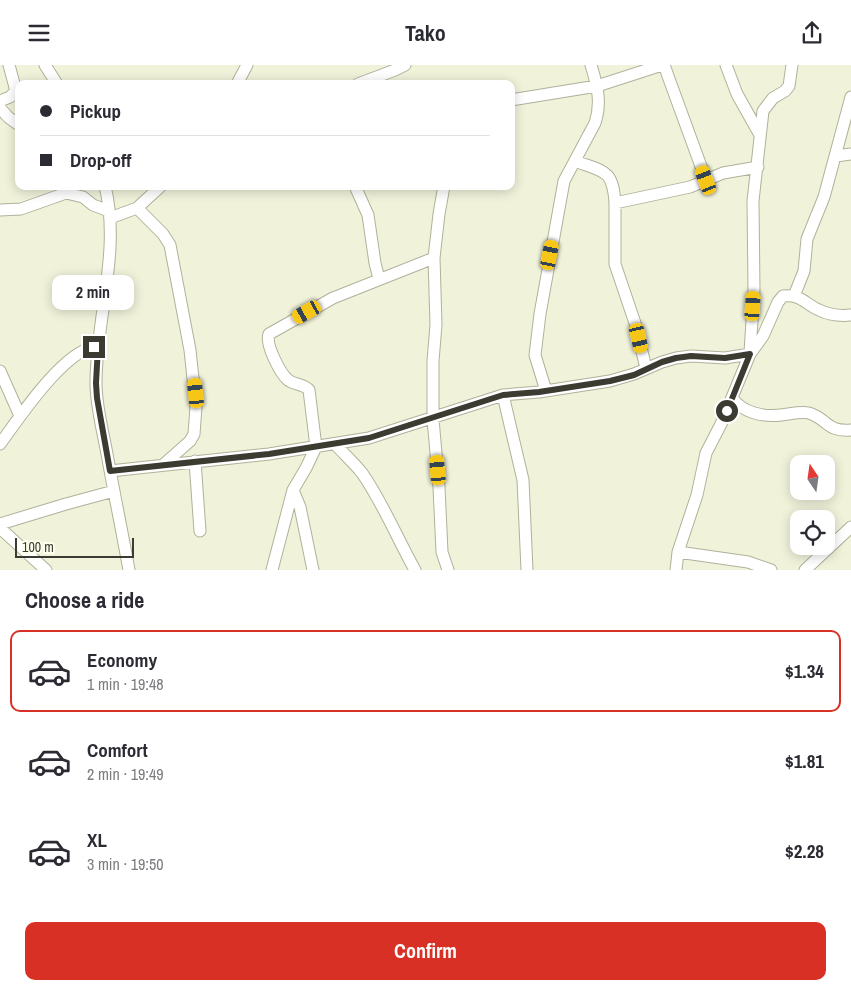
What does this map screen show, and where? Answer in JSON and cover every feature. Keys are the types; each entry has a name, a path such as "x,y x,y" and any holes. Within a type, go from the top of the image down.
{"street":[{"path":"9,65 15,87"},
{"path":"45,65 54,80"},
{"path":"239,80 247,65"},
{"path":"369,80 406,65"},
{"path":"546,391 535,355 538,331 564,181 597,117 599,105 597,85 591,65"},
{"path":"515,99 597,85 663,65 706,180"},
{"path":"726,65 737,94 760,137"},
{"path":"750,354 754,290 753,201 763,111 773,98 790,86 792,65"},
{"path":"15,92 0,108 15,122"},
{"path":"794,296 804,271 807,239 824,197 851,97"},
{"path":"836,156 851,154"},
{"path":"575,161 609,176 614,188 615,264 633,316 646,368"},
{"path":"615,203 690,187 724,173 758,167"},
{"path":"76,190 82,197 110,215 137,208 157,190"},
{"path":"106,190 110,215 109,266 98,347 96,383 97,398 129,570"},
{"path":"357,190 368,215 379,279"},
{"path":"443,190 434,259 436,325 433,361 433,419 442,552 448,570"},
{"path":"0,210 21,209 66,193 82,197"},
{"path":"137,208 163,234 170,245 195,386 194,434 185,447 164,464"},
{"path":"272,570 293,490 306,469 316,447 309,391 304,386 294,384 284,374 268,342 268,336 276,329 322,303 434,259"},
{"path":"676,570 678,552 697,495 706,453 750,354 763,336 778,302 783,296 794,296 820,311 851,315"},
{"path":"0,444 43,386 82,351 91,347 98,347"},
{"path":"110,471 269,454 369,438 503,395 546,391 610,381 634,375 662,362 691,356 725,358 750,354"},
{"path":"0,371 20,417"},
{"path":"503,395 523,480 527,570"},
{"path":"732,398 740,407 748,411 771,415 808,413 816,416 832,429 841,431 851,430"},
{"path":"335,444 361,472 389,518 414,570"},
{"path":"195,461 200,531"},
{"path":"293,490 300,507 314,570"},
{"path":"0,523 114,491"},
{"path":"805,570 851,527"},
{"path":"0,528 46,570"},
{"path":"678,552 736,565 771,570"}],"route":[{"path":"94,347 98,347 97,398 110,471 269,454 369,438 402,429 503,395 539,392 610,381 634,375 646,368 676,358 691,356 725,358 750,354 727,411"}]}
